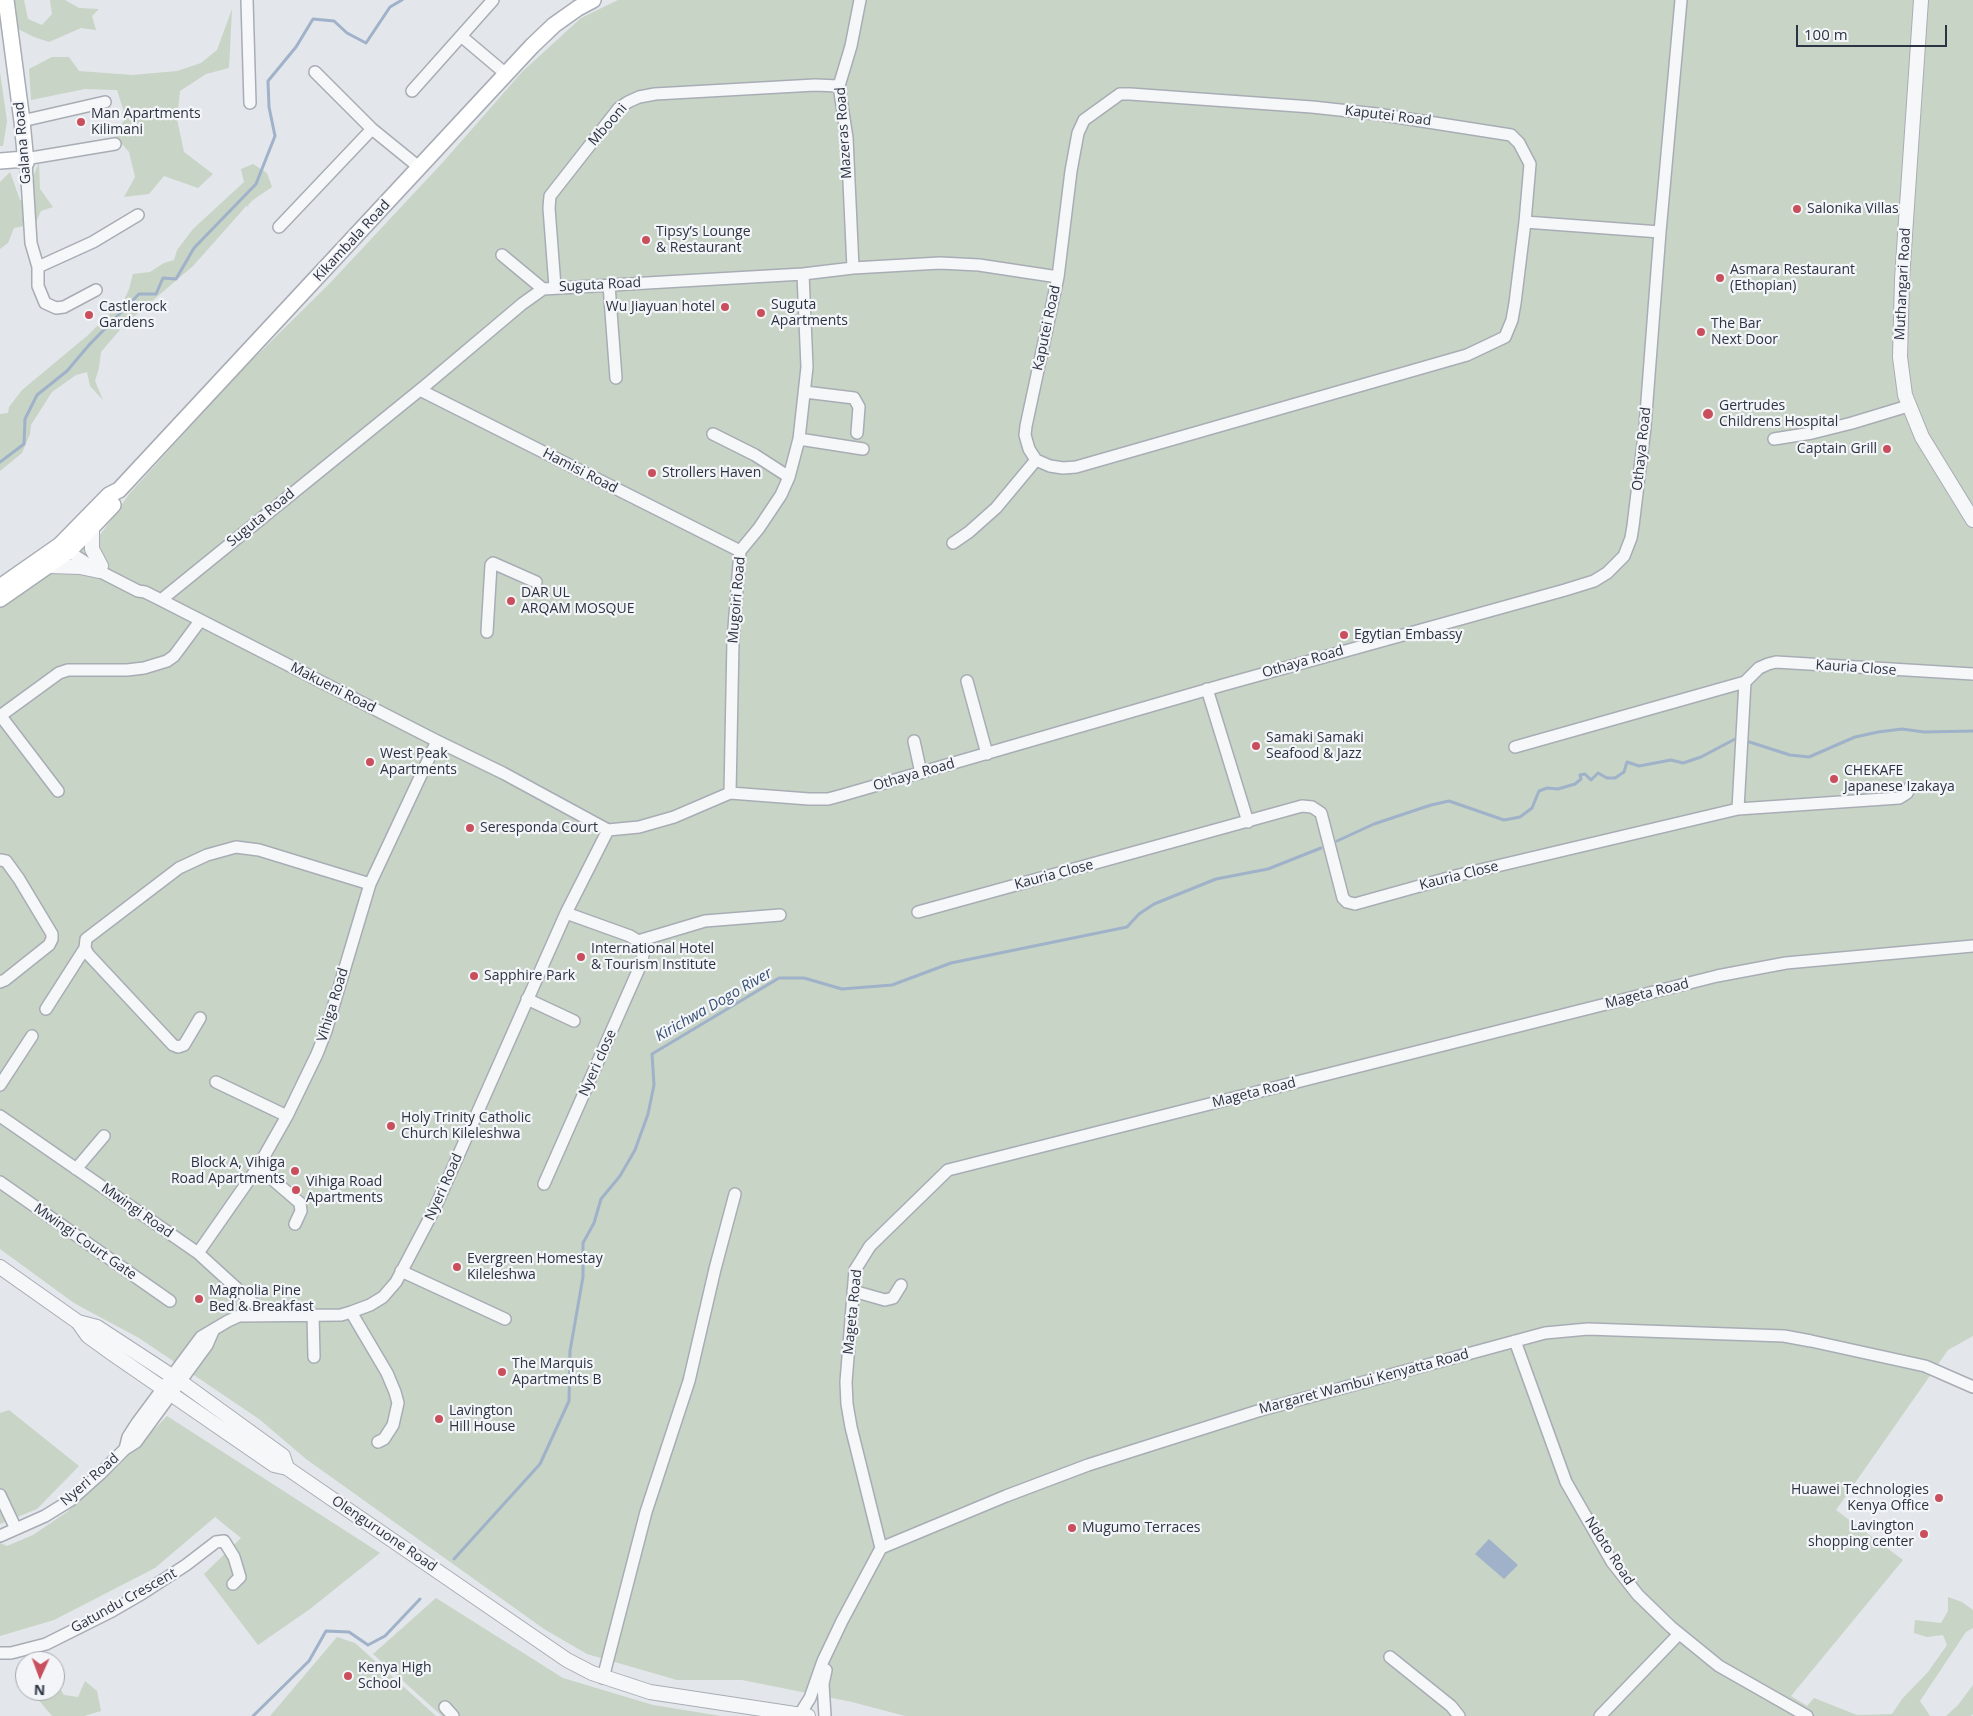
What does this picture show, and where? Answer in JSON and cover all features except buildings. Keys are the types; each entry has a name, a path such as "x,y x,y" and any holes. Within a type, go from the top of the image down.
{"main road":[{"name":"Galana Road","path":"6,0 26,160"},
{"name":"Kikambala Road","path":"119,490 506,74 554,25 592,0"},
{"path":"0,161 26,160"},
{"path":"0,587 92,528 116,501 119,490"},
{"path":"0,599 50,566 109,495 119,490"}],"street":[{"path":"247,0 250,103"},
{"path":"412,91 493,0"},
{"name":"Mazeras Road","path":"853,268 847,138 839,86 851,46 860,0"},
{"name":"Othaya Road","path":"608,830 639,827 674,817 730,793 828,799 1207,689 1594,581 1608,572 1624,556 1631,538 1645,427 1681,0"},
{"name":"Muthangari Road","path":"1921,0 1902,279 1900,354 1908,406 1922,437 1973,520"},
{"path":"461,36 506,74"},
{"path":"315,72 372,129 420,168"},
{"name":"Mbooni","path":"549,288 550,196 620,108 628,102 639,97 655,94 815,85 839,86"},
{"name":"Kaputei Road","path":"1120,94 1349,111 1511,135 1519,143 1530,164 1525,222 1512,320 1505,337 1467,354 1076,467 1063,468 1050,466 1036,460 1029,449 1025,435 1058,277 1071,171 1078,134 1084,120 1120,94"},
{"path":"22,121 105,102"},
{"path":"279,226 372,129"},
{"path":"26,160 115,144"},
{"name":"Galana Road","path":"26,160 31,243 38,267 38,286 45,303 56,308 64,307 96,290"},
{"path":"38,267 93,242 138,215"},
{"path":"1525,222 1660,232"},
{"path":"502,255 549,288"},
{"name":"Suguta Road","path":"161,600 420,390 522,304 549,288 803,274 853,268 950,264 979,265 1058,277"},
{"name":"Mugoiri Road","path":"730,793 733,641 740,551 768,516 790,477 798,439 807,367 803,274"},
{"path":"609,285 616,378"},
{"name":"Hamisi Road","path":"420,390 740,551"},
{"path":"805,392 854,398 859,407 857,433"},
{"path":"1774,439 1812,433 1908,406"},
{"path":"713,434 755,455 790,477"},
{"path":"798,439 863,449"},
{"path":"953,542 969,532 996,508 1036,460"},
{"path":"50,566 100,568 92,549 92,528"},
{"name":"Makueni Road","path":"67,545 100,568 141,587 145,592 200,621 503,773 608,830"},
{"path":"487,632 493,563 536,582"},
{"path":"58,791 0,716 59,673 68,670 127,670 144,668 167,661 174,656 200,621"},
{"name":"Kauria Close","path":"1515,747 1745,682 1759,668 1776,662 1973,674"},
{"path":"967,681 987,754"},
{"path":"1738,809 1744,730 1745,682"},
{"path":"1207,689 1248,822"},
{"name":"Vihiga Road","path":"198,1253 258,1167 287,1116 317,1054 326,1031 370,884 437,741"},
{"path":"914,741 921,773"},
{"name":"Kauria Close","path":"918,912 1302,806 1317,809 1321,813 1344,898 1347,902 1355,904 1459,875 1738,809 1899,798 1907,793 1910,787"},
{"name":"Nyeri Road","path":"0,1536 45,1516 71,1500 125,1448 136,1442 201,1337 228,1320 239,1316 341,1315 352,1312 370,1306 396,1282 438,1201 566,913 608,830"},
{"path":"46,1009 85,948 85,943 90,936 179,868 207,855 236,847 259,850 370,884"},
{"path":"0,860 6,861 19,879 52,934 49,945 0,982"},
{"path":"566,913 630,936 638,941 705,921 780,915"},
{"name":"Nyeri close","path":"544,1184 641,964 644,951 638,941"},
{"name":"Mageta Road","path":"881,1548 847,1404 846,1382 855,1270 870,1246 948,1170 1762,966 1806,960 1973,946"},
{"path":"85,948 173,1045 178,1047 184,1045 200,1018"},
{"path":"528,999 574,1021"},
{"path":"0,1086 32,1036"},
{"path":"216,1082 287,1116"},
{"name":"Mwingi Road","path":"0,1116 198,1253 266,1315"},
{"path":"76,1169 104,1136"},
{"path":"258,1167 300,1203 301,1211 294,1224"},
{"name":"Mwingi Court Gate","path":"0,1182 170,1302"},
{"path":"603,1678 646,1512 689,1381 734,1194"},
{"name":"Olenguruone Road","path":"0,1267 78,1322 97,1327 176,1379 283,1456 287,1468 558,1655 603,1678 650,1692 804,1715"},
{"path":"402,1272 505,1319"},
{"path":"853,1291 886,1300 893,1298 901,1286"},
{"path":"352,1312 396,1392 398,1403 393,1425 384,1439 378,1442"},
{"path":"313,1315 314,1357"},
{"path":"78,1322 88,1336 274,1465 287,1468"},
{"name":"Margaret Wambui Kenyatta Road","path":"881,1548 1006,1496 1088,1465 1261,1410 1546,1333 1588,1330 1784,1336 1924,1366 1973,1387"},
{"name":"Ndoto Road","path":"1515,1341 1566,1482 1612,1562 1638,1595 1679,1634 1719,1666 1807,1716"},
{"path":"0,1494 16,1529"},
{"name":"Gatundu Crescent","path":"0,1653 11,1653 46,1644 112,1611 172,1575 216,1542 224,1541 234,1557 240,1578 233,1584"},
{"path":"804,1715 824,1661 859,1587 881,1548"},
{"path":"1600,1716 1679,1634"},
{"path":"825,1716 824,1684 830,1649"},
{"path":"1390,1657 1451,1706 1459,1716"}],"green space":[{"path":"14,0 24,0 28,19 42,25 52,14 50,0 65,0 79,8 99,9 92,16 96,30 81,28 49,42 34,37 16,28"},
{"path":"618,0 1973,0 1973,1336 1948,1350 1836,1510 1903,1560 1791,1696 1807,1706 1814,1698 1857,1715 1892,1714 1902,1699 1928,1672 1947,1645 1943,1635 1927,1637 1914,1633 1915,1620 1941,1623 1948,1611 1948,1597 1962,1602 1973,1610 1973,1628 1966,1632 1920,1701 1930,1716 905,1716 852,1702 742,1680 677,1680 587,1654 544,1629 306,1459 259,1419 139,1338 74,1303 0,1249 0,606 36,583 100,535 130,493 238,374 332,281 444,161 522,72 581,18"},
{"path":"232,9 229,68 206,74 180,91 177,119 184,152 213,174 198,188 164,176 149,194 124,197 135,177 129,152 113,134 126,118 117,90 85,89 31,100 29,69 52,57 69,57 79,71 132,75 177,71 201,63 217,50"},
{"path":"0,72 7,121 3,146 0,146"},
{"path":"39,162 40,189 53,207 41,211 35,224 14,228 8,243 0,249 0,182 10,172 20,200 35,200 32,180"},
{"path":"253,164 267,173 272,187 253,200 248,205 249,207 246,206 193,266 124,325 101,352 95,381 103,400 90,386 87,372 76,375 52,392 31,425 30,434 22,453 0,471 0,414 8,413 9,407 22,390 87,336 124,300 133,274 150,272 164,263 174,260 177,250 193,229 244,182 241,169"},
{"path":"9,1410 79,1466 37,1509 0,1524 0,1413"},
{"path":"167,1416 380,1553 310,1609 258,1645 204,1574 241,1538 215,1517 155,1568 54,1620 0,1636 0,1543 7,1546 33,1535 67,1512 113,1471"},
{"path":"436,1598 563,1678 653,1705 721,1716 442,1716 373,1654"},
{"name":"Kenya High School","path":"337,1637 355,1643 436,1716 270,1716"},
{"path":"85,1681 97,1691 101,1711 84,1716 52,1716 39,1701 65,1701 65,1695 78,1697"},
{"path":"1973,1685 1973,1714 1971,1716 1946,1716 1958,1705"}],"water":[{"path":"1489,1539 1518,1565 1504,1579 1475,1554"}],"waterway":[{"path":"0,462 24,444 25,419 37,395 67,371 89,345 139,294 156,294 163,278 176,279 194,248 256,184 275,136 269,107 268,81 296,47 313,19 334,21 347,33 366,43 390,7 402,0"},
{"name":"Kirichwa Dogo River","path":"1337,841 1374,824 1449,801 1504,820 1520,817 1532,808 1539,791 1547,788 1558,789 1575,784 1581,779 1580,775 1585,774 1591,780 1598,773 1607,778 1615,778 1624,772 1627,762 1639,766 1671,760 1683,763 1701,757 1737,738 1790,755 1809,757 1855,737 1878,732 1902,729 1924,732 1973,731"},
{"name":"Kirichwa Dogo River","path":"454,1559 540,1464 569,1401 570,1351 583,1277 583,1243 594,1223 601,1199 620,1176 635,1150 648,1114 654,1085 652,1054 779,978 804,978 842,989 892,985 951,963 1127,927 1139,914 1154,904 1216,879 1268,869 1321,848"},
{"name":"Kirichwa Dogo River","path":"253,1716 309,1661 326,1631 349,1632 368,1645 385,1636 420,1599"}],"place":[{"name":"Man Apartments Kilimani","path":"81,122"},
{"name":"Salonika Villas","path":"1797,209"},
{"name":"Tipsy’s Lounge & Restaurant","path":"646,240"},
{"name":"Asmara Restaurant (Ethopian)","path":"1720,278"},
{"name":"Wu Jiayuan hotel","path":"725,307"},
{"name":"Suguta Apartments","path":"761,313"},
{"name":"Castlerock Gardens","path":"89,315"},
{"name":"The Bar Next Door","path":"1701,332"},
{"name":"Gertrudes Childrens Hospital","path":"1708,414"},
{"name":"Captain Grill","path":"1887,449"},
{"name":"Strollers Haven","path":"652,473"},
{"name":"DAR UL ARQAM MOSQUE","path":"511,601"},
{"name":"Egytian Embassy","path":"1344,635"},
{"name":"Samaki Samaki Seafood & Jazz","path":"1256,746"},
{"name":"West Peak Apartments","path":"370,762"},
{"name":"CHEKAFE Japanese Izakaya","path":"1834,779"},
{"name":"Seresponda Court","path":"470,828"},
{"name":"International Hotel & Tourism Institute","path":"581,957"},
{"name":"Sapphire Park","path":"474,976"},
{"name":"Holy Trinity Catholic Church Kileleshwa","path":"391,1126"},
{"name":"Block A, Vihiga Road Apartments","path":"295,1171"},
{"name":"Vihiga Road Apartments","path":"296,1190"},
{"name":"Evergreen Homestay Kileleshwa","path":"457,1267"},
{"name":"Magnolia Pine Bed & Breakfast","path":"199,1299"},
{"name":"The Marquis Apartments B","path":"502,1372"},
{"name":"Lavington Hill House","path":"439,1419"},
{"name":"Huawei Technologies Kenya Office","path":"1939,1498"},
{"name":"Mugumo Terraces","path":"1072,1528"},
{"name":"Lavington shopping center","path":"1924,1534"},
{"name":"Kenya High School","path":"348,1676"}]}
